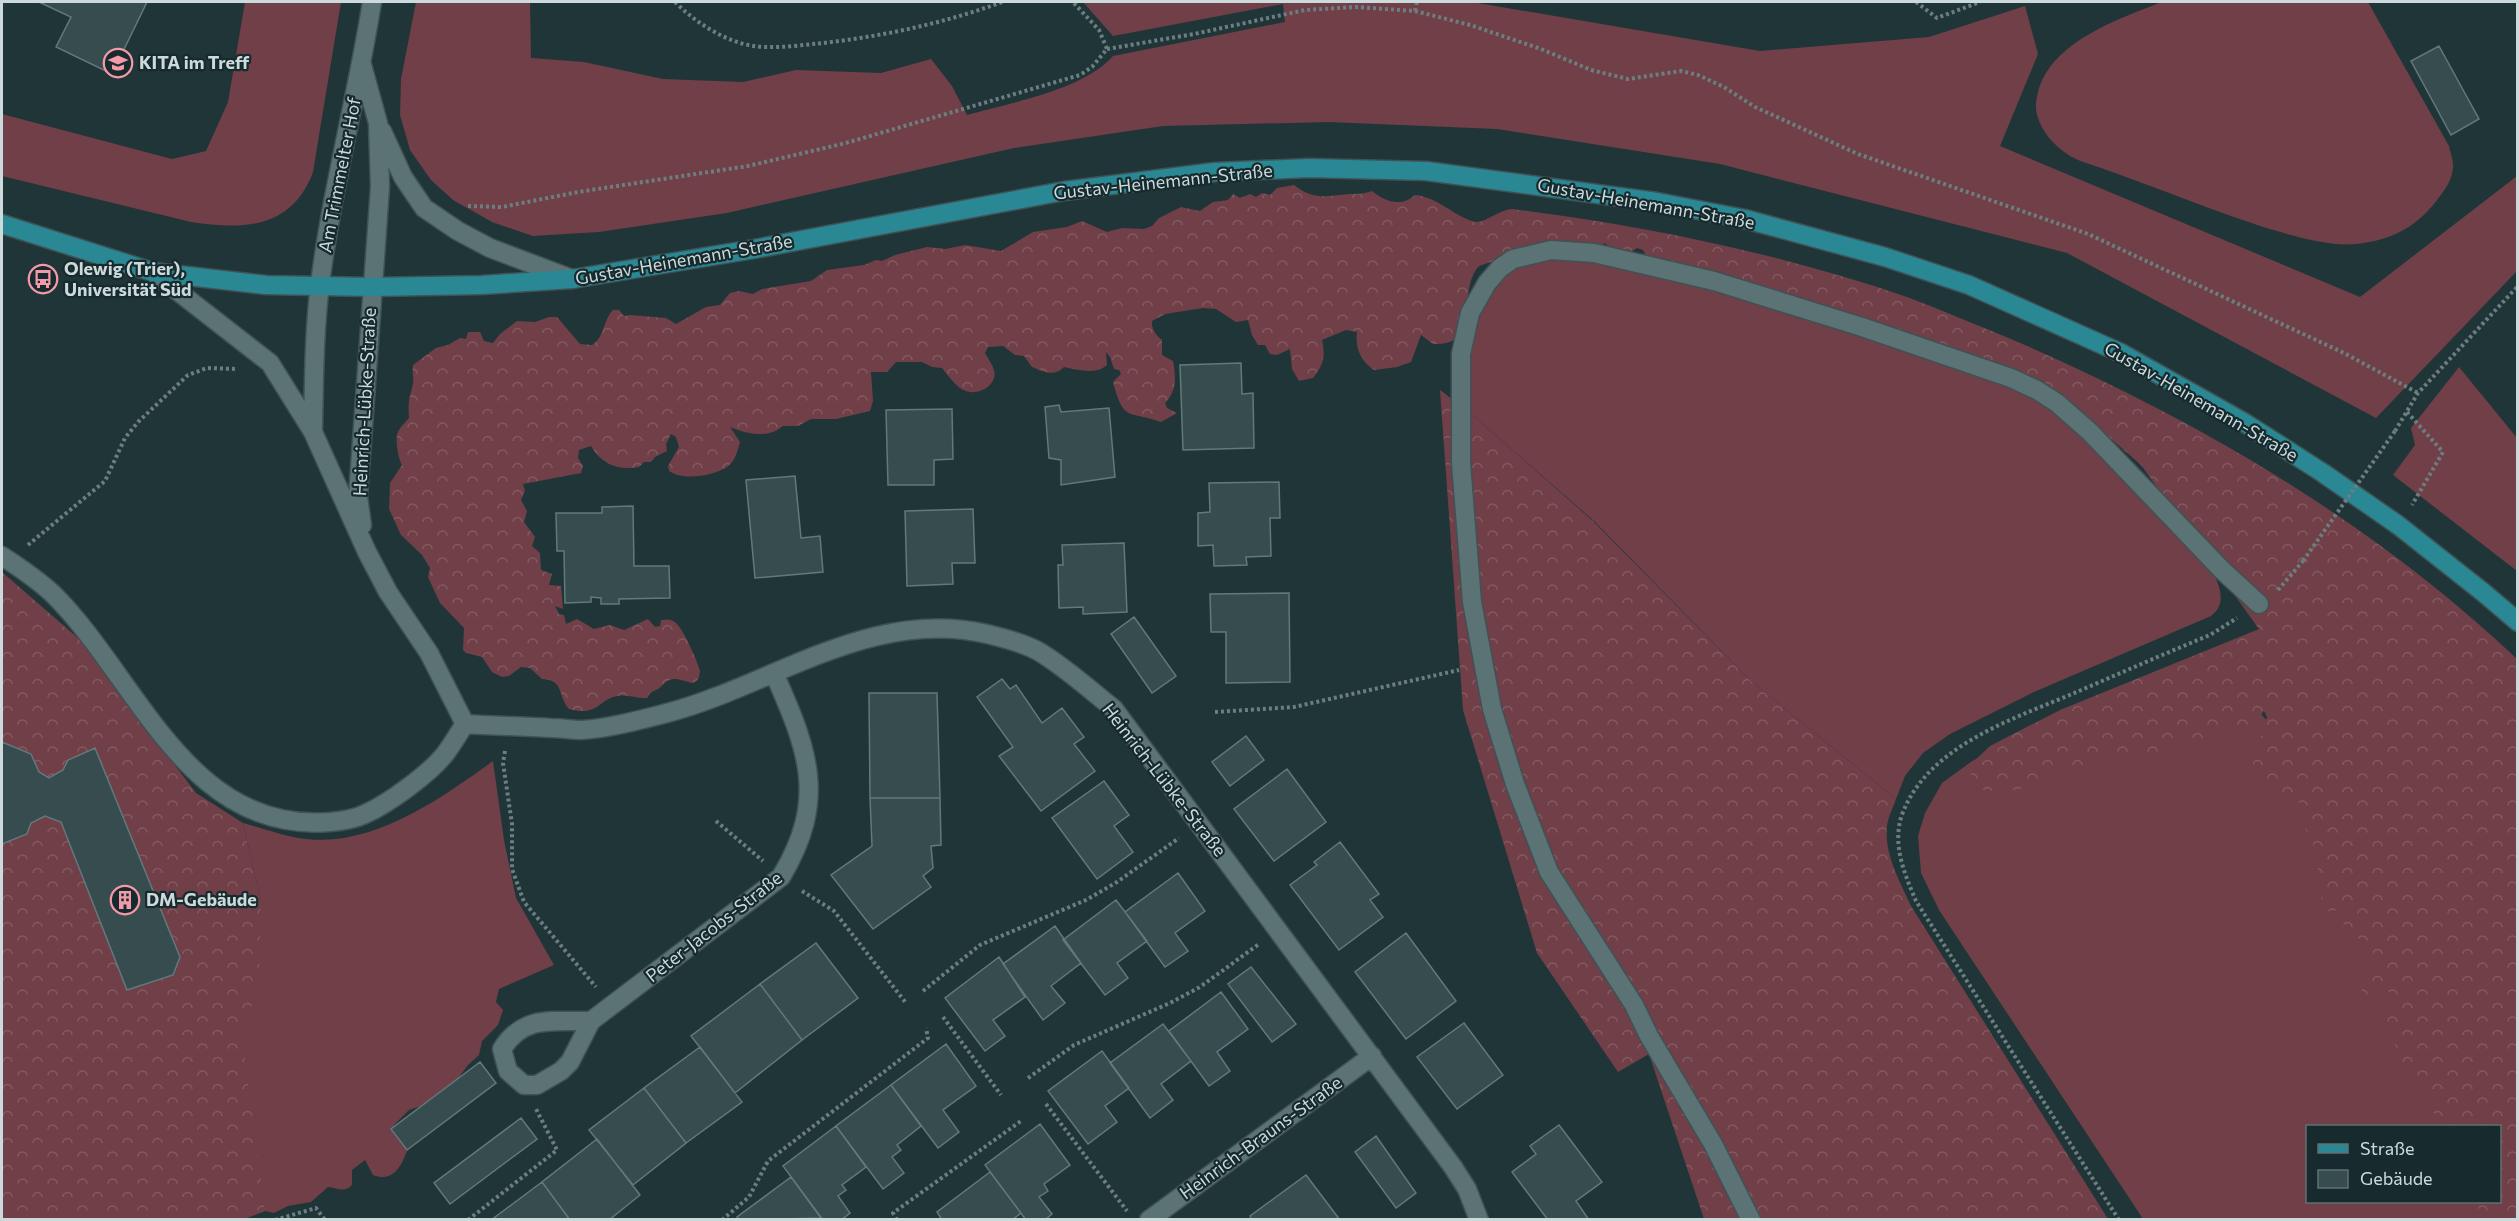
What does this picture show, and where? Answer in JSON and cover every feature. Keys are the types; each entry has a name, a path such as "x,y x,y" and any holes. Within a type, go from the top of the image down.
{"main road":[{"name":"Gustav-Heinemann-Straße","path":"2,224 153,272 267,285 372,287 482,285 572,279 744,251 1064,191 1215,172 1309,168 1426,171 1657,202 1745,219 1885,257 1969,285 2121,353 2245,423 2323,472 2398,525 2517,622"}],"street":[{"name":"Am Trimmelter Hof","path":"320,286 339,165 362,65 372,2"},
{"name":"Am Trimmelter Hof","path":"362,65 378,123 403,177 424,208 458,231 490,248 572,279"},
{"name":"Am Trimmelter Hof","path":"372,287 381,187 378,123"},
{"path":"1751,1220 1713,1144 1649,1036 1634,1005 1549,872 1537,846 1515,784 1492,709 1472,602 1461,464 1461,354 1470,313 1486,283 1500,268 1513,259 1551,250 1594,253 1714,281 1862,327 2011,378 2037,390 2057,403 2090,432 2222,570 2259,604"},
{"name":"Heinrich-Lübke-Straße","path":"153,272 270,363 313,432 367,552 388,592 429,653 465,724 582,730 624,724 669,713 712,698 841,645 921,629 948,628 1006,638 1037,651 1069,673 1114,709 1453,1167 1467,1189 1479,1220"},
{"name":"Heinrich-Lübke-Straße","path":"313,432 320,286"},
{"name":"Heinrich-Lübke-Straße","path":"367,552 358,497 372,287"},
{"path":"5,558 52,593 85,632 165,741 211,786 241,805 272,818 304,824 364,815 403,791 443,756 465,724"},
{"name":"Peter-Jacobs-Straße","path":"524,1085 537,1085 561,1071 570,1062 591,1021 781,877 795,855 808,814 809,777 792,713 774,673"},
{"path":"524,1085 508,1071 504,1060 502,1049 508,1040 526,1025 591,1021"},
{"name":"Heinrich-Brauns-Straße","path":"1149,1220 1372,1056"}],"path":[{"path":"675,2 686,13 717,33 734,40 754,46 788,47 856,39 898,31 942,21 1002,2"},
{"path":"1073,2 1099,30 1107,49"},
{"path":"1415,11 1417,2"},
{"path":"1916,2 1937,18 1980,2"},
{"path":"461,205 502,207 578,192 748,166 835,145 1080,75 1092,67 1107,49 1194,34 1305,10 1356,7 1415,11 1470,25 1540,49 1591,70 1628,79 1681,71 1698,75 1724,87 1755,107 1858,154 2088,234 2344,353 2418,393"},
{"path":"2119,1220 1916,900 1904,873 1897,845 1902,814 1914,791 1932,770 1982,734 2210,634 2259,604 2284,585 2395,431 2418,393 2517,286"},
{"path":"5,558 105,481 125,438 138,422 188,375 207,368 226,368"},
{"path":"2407,412 2443,452 2420,493"},
{"path":"1215,712 1294,707 1451,672"},
{"path":"509,727 503,763 512,824 512,869 524,902 612,1006"},
{"path":"716,820 781,877 834,911 906,1003"},
{"path":"923,991 980,945 1086,900 1117,882 1164,848"},
{"path":"1028,1078 1074,1045 1180,998 1200,987 1245,955"},
{"path":"943,1017 1001,1095"},
{"path":"722,1220 749,1197 768,1161 928,1038 926,1028"},
{"path":"468,1220 556,1150 524,1085"},
{"path":"1046,1104 1130,1214"},
{"path":"897,1220 893,1214 1021,1120"},
{"path":"275,1220 316,1208 325,1220"}],"green space":[{"path":"245,2 341,2 313,172 304,191 279,215 247,225 229,226 191,222 2,176 2,114 172,159 206,151 228,102"},
{"path":"416,2 530,2 531,58 584,62 663,79 743,82 796,70 881,73 931,59 952,86 967,115 1045,94 1065,86 1100,68 1113,56 1285,22 1283,4 1113,36 1083,2 1472,2 1760,51 1929,37 2025,6 2038,54 2000,146 2360,297 2517,176 2517,271 2376,418 2067,253 1720,164 1497,129 1329,122 1163,126 1014,148 727,213 599,232 533,236 492,222 453,200 431,180 410,150 400,115 401,79"},
{"path":"2162,2 2368,2 2449,146 2453,168 2445,189 2423,216 2404,230 2369,242 2338,244 2316,241 2267,228 2070,156 2049,138 2037,115 2037,95 2045,74 2071,46 2088,35 2126,16"},
{"path":"1294,185 1308,193 1321,196 1361,194 1372,191 1393,202 1404,201 1415,195 1423,196 1476,222 1512,209 1612,224 1761,254 1907,297 2080,370 2213,439 2278,477 2341,518 2461,609 2517,659 2517,1219 2485,1219 2476,1205 2467,1203 2501,1203 2501,1125 2433,1125 2435,1097 2432,1089 2421,1084 2408,1071 2385,1030 2386,1016 2394,1008 2393,998 2388,991 2368,997 2361,993 2364,980 2376,968 2377,962 2368,941 2348,936 2343,930 2345,916 2340,909 2328,911 2322,901 2323,892 2318,884 2319,865 2316,850 2304,825 2302,808 2294,795 2283,795 2265,783 2253,766 2253,751 2265,729 2264,724 2267,717 2264,711 2249,728 2241,731 2235,728 2210,732 2195,745 2183,745 2153,757 2134,753 2117,759 2102,759 2086,766 2063,769 2059,774 2043,777 2030,786 2016,790 1985,791 1975,784 1968,767 1990,746 2060,710 2259,629 2141,465 2061,395 2041,381 2019,371 1719,278 1683,281 1655,279 1647,276 1642,264 1646,256 1643,250 1637,248 1627,254 1612,250 1605,243 1584,261 1576,262 1571,257 1499,259 1479,266 1470,283 1462,328 1458,336 1450,342 1433,344 1421,335 1411,362 1397,367 1374,370 1360,354 1357,332 1346,330 1322,340 1324,356 1319,369 1313,378 1299,381 1292,369 1290,349 1277,355 1270,354 1265,345 1258,345 1252,335 1248,320 1236,322 1216,309 1203,308 1165,314 1152,321 1152,327 1162,340 1162,355 1173,361 1175,384 1172,394 1165,403 1167,408 1177,413 1161,422 1124,410 1113,382 1121,374 1119,370 1114,369 1106,352 1107,365 1098,370 1087,371 1064,367 1049,373 1032,367 1024,356 1015,355 1003,346 988,347 985,353 993,368 993,380 982,391 976,392 966,391 959,387 942,368 932,367 922,362 896,362 887,372 871,372 873,401 870,411 836,419 811,419 798,426 783,426 764,434 743,432 730,427 740,442 737,452 730,465 714,473 690,477 669,471 668,466 679,447 676,437 671,434 666,444 667,451 655,457 651,462 644,462 639,467 624,468 611,465 605,462 591,446 579,450 578,458 583,466 581,473 523,484 525,491 521,500 527,511 524,522 535,537 532,546 540,553 541,570 552,574 549,585 561,586 563,609 555,606 559,614 564,615 566,624 577,619 594,629 610,625 624,630 648,619 655,627 660,626 661,620 672,620 686,637 700,671 697,681 671,680 651,692 647,698 618,696 586,711 569,709 557,685 542,679 530,668 521,667 509,676 502,677 492,672 482,657 463,650 464,628 440,603 428,577 430,568 422,555 401,535 389,509 390,483 402,465 397,437 399,430 409,418 413,365 436,348 448,345 460,338 466,339 468,332 480,332 484,341 493,343 500,334 517,321 535,322 557,317 580,344 592,345 599,338 613,310 619,310 624,316 666,318 676,324 706,307 720,305 730,293 739,291 753,294 762,289 811,281 827,270 864,265 876,260 882,261 895,255 927,247 945,249 965,245 1001,251 1033,232 1067,227 1082,221 1107,232 1122,228 1144,229 1181,207 1200,211 1213,202 1228,200 1233,194 1240,198 1250,194 1256,197 1262,193 1270,195 1277,188"},
{"path":"1546,260 1609,261 1735,291 2028,393 2079,434 2214,574 2221,596 2219,607 2211,616 2034,692 1950,734 1923,753 1905,776 1896,799 1752,682 1594,521 1469,412 1474,332 1488,294 1500,280 1521,266"},
{"path":"2459,367 2517,438 2517,571 2393,475 2415,445 2411,428"},
{"path":"1440,390 1469,412 1593,521 1752,682 1896,799 1888,823 1888,847 1911,906 2108,1219 1704,1219 1649,1054 1618,1072 1537,953 1463,710"},
{"path":"2,572 79,639 196,793 243,823 261,901 259,983 242,1036 265,1211 241,1220 2,1219"},
{"path":"2213,656 2326,792 2489,1125 2306,1125 2306,1203 2501,1203 2517,1219 2143,1219 1939,910 1921,873 1918,836 1925,813 1942,783 1972,761 2050,722"},
{"path":"493,761 504,840 516,898 554,965 499,989 496,1002 503,1010 498,1025 482,1041 479,1055 456,1081 424,1105 409,1110 393,1126 399,1129 409,1146 401,1164 393,1174 381,1177 373,1175 365,1160 352,1170 352,1185 346,1189 328,1187 311,1202 288,1206 274,1213 265,1211 244,1219 166,1219 261,901 243,823 306,839 331,839 356,835 381,828 406,817 452,790"}],"building":[{"name":"KITA im Treff","path":"39,2 147,2 112,74 56,47 71,17"},
{"path":"2439,46 2479,119 2451,135 2411,61"},
{"path":"1241,363 1242,394 1253,393 1254,448 1183,450 1180,365"},
{"path":"1059,405 1061,412 1109,408 1115,477 1061,485 1061,460 1049,458 1045,407"},
{"path":"952,409 953,459 934,460 934,485 888,485 886,410"},
{"path":"795,476 801,538 820,536 823,572 755,578 746,480"},
{"path":"1279,482 1280,518 1270,518 1271,556 1246,557 1247,565 1214,566 1213,545 1198,546 1198,513 1210,512 1209,483"},
{"path":"633,506 634,566 669,566 670,598 619,599 619,604 601,604 601,598 591,597 591,602 565,603 564,551 557,551 556,513 602,513 602,507"},
{"path":"973,509 975,563 952,563 953,584 907,586 905,511"},
{"path":"1124,543 1127,612 1083,614 1083,607 1059,608 1058,565 1063,565 1062,545"},
{"path":"1289,593 1290,682 1226,683 1226,632 1211,632 1210,594"},
{"path":"1134,617 1176,676 1152,693 1111,634"},
{"path":"1002,679 1010,689 1016,685 1042,723 1062,708 1084,737 1074,744 1095,771 1041,811 999,756 1013,747 977,697"},
{"path":"869,693 937,693 940,798 870,798"},
{"path":"1246,736 1264,760 1230,786 1212,762"},
{"name":"DM-Gebäude","path":"2,742 31,754 39,772 49,778 63,770 68,760 95,748 180,957 173,975 127,990 61,822 45,816 31,823 27,834 2,844"},
{"path":"1287,769 1326,822 1274,861 1234,809"},
{"path":"1104,781 1129,815 1114,826 1133,852 1097,879 1052,818"},
{"path":"870,798 940,798 941,845 931,846 933,868 923,876 931,887 873,929 831,875 872,846"},
{"path":"1340,842 1379,894 1370,900 1383,917 1339,950 1290,885 1317,865 1314,862"},
{"path":"1178,873 1205,911 1175,933 1188,951 1165,967 1125,912"},
{"path":"1116,900 1147,941 1117,963 1128,978 1105,995 1063,940"},
{"path":"1055,926 1081,963 1051,986 1065,1003 1043,1020 1003,964"},
{"path":"1406,933 1456,1001 1406,1039 1355,972"},
{"path":"816,943 858,998 802,1040 760,984"},
{"path":"999,957 1025,997 993,1020 1005,1036 985,1051 945,998"},
{"path":"1251,967 1296,1024 1272,1042 1228,984"},
{"path":"760,984 802,1040 735,1093 691,1036"},
{"path":"1221,992 1248,1029 1217,1052 1230,1071 1209,1086 1169,1031"},
{"path":"1464,1023 1503,1075 1457,1109 1417,1057"},
{"path":"1163,1024 1191,1061 1161,1084 1173,1100 1150,1118 1110,1063"},
{"path":"946,1044 976,1086 943,1110 959,1132 938,1148 891,1085"},
{"path":"700,1047 742,1102 686,1143 644,1088"},
{"path":"1102,1051 1129,1088 1105,1106 1117,1122 1088,1144 1048,1091"},
{"path":"480,1062 496,1083 407,1150 391,1129"},
{"path":"891,1085 921,1126 897,1145 901,1150 892,1157 904,1173 883,1189 836,1126"},
{"path":"644,1088 686,1143 633,1185 589,1130"},
{"path":"521,1118 537,1139 450,1204 434,1183"},
{"path":"1040,1124 1070,1165 1044,1184 1048,1191 1039,1197 1052,1214 1045,1220 1026,1220 985,1165"},
{"path":"1559,1125 1602,1182 1576,1201 1589,1220 1548,1220 1512,1172 1536,1154 1530,1146"},
{"path":"836,1126 866,1167 842,1185 846,1190 838,1196 850,1213 841,1220 823,1220 783,1166"},
{"path":"1376,1136 1416,1193 1396,1208 1355,1152"},
{"path":"597,1139 640,1195 609,1220 570,1220 542,1182"},
{"path":"990,1172 1021,1213 1012,1220 942,1220 937,1212"},
{"path":"1306,1175 1340,1220 1252,1220 1250,1216"},
{"path":"791,1177 821,1218 739,1220 737,1217"},
{"path":"542,1182 570,1220 491,1220"}],"place":[{"name":"KITA im Treff","path":"118,63"},
{"name":"Olewig (Trier), Universität Süd","path":"43,279"},
{"name":"DM-Gebäude","path":"125,900"}]}
